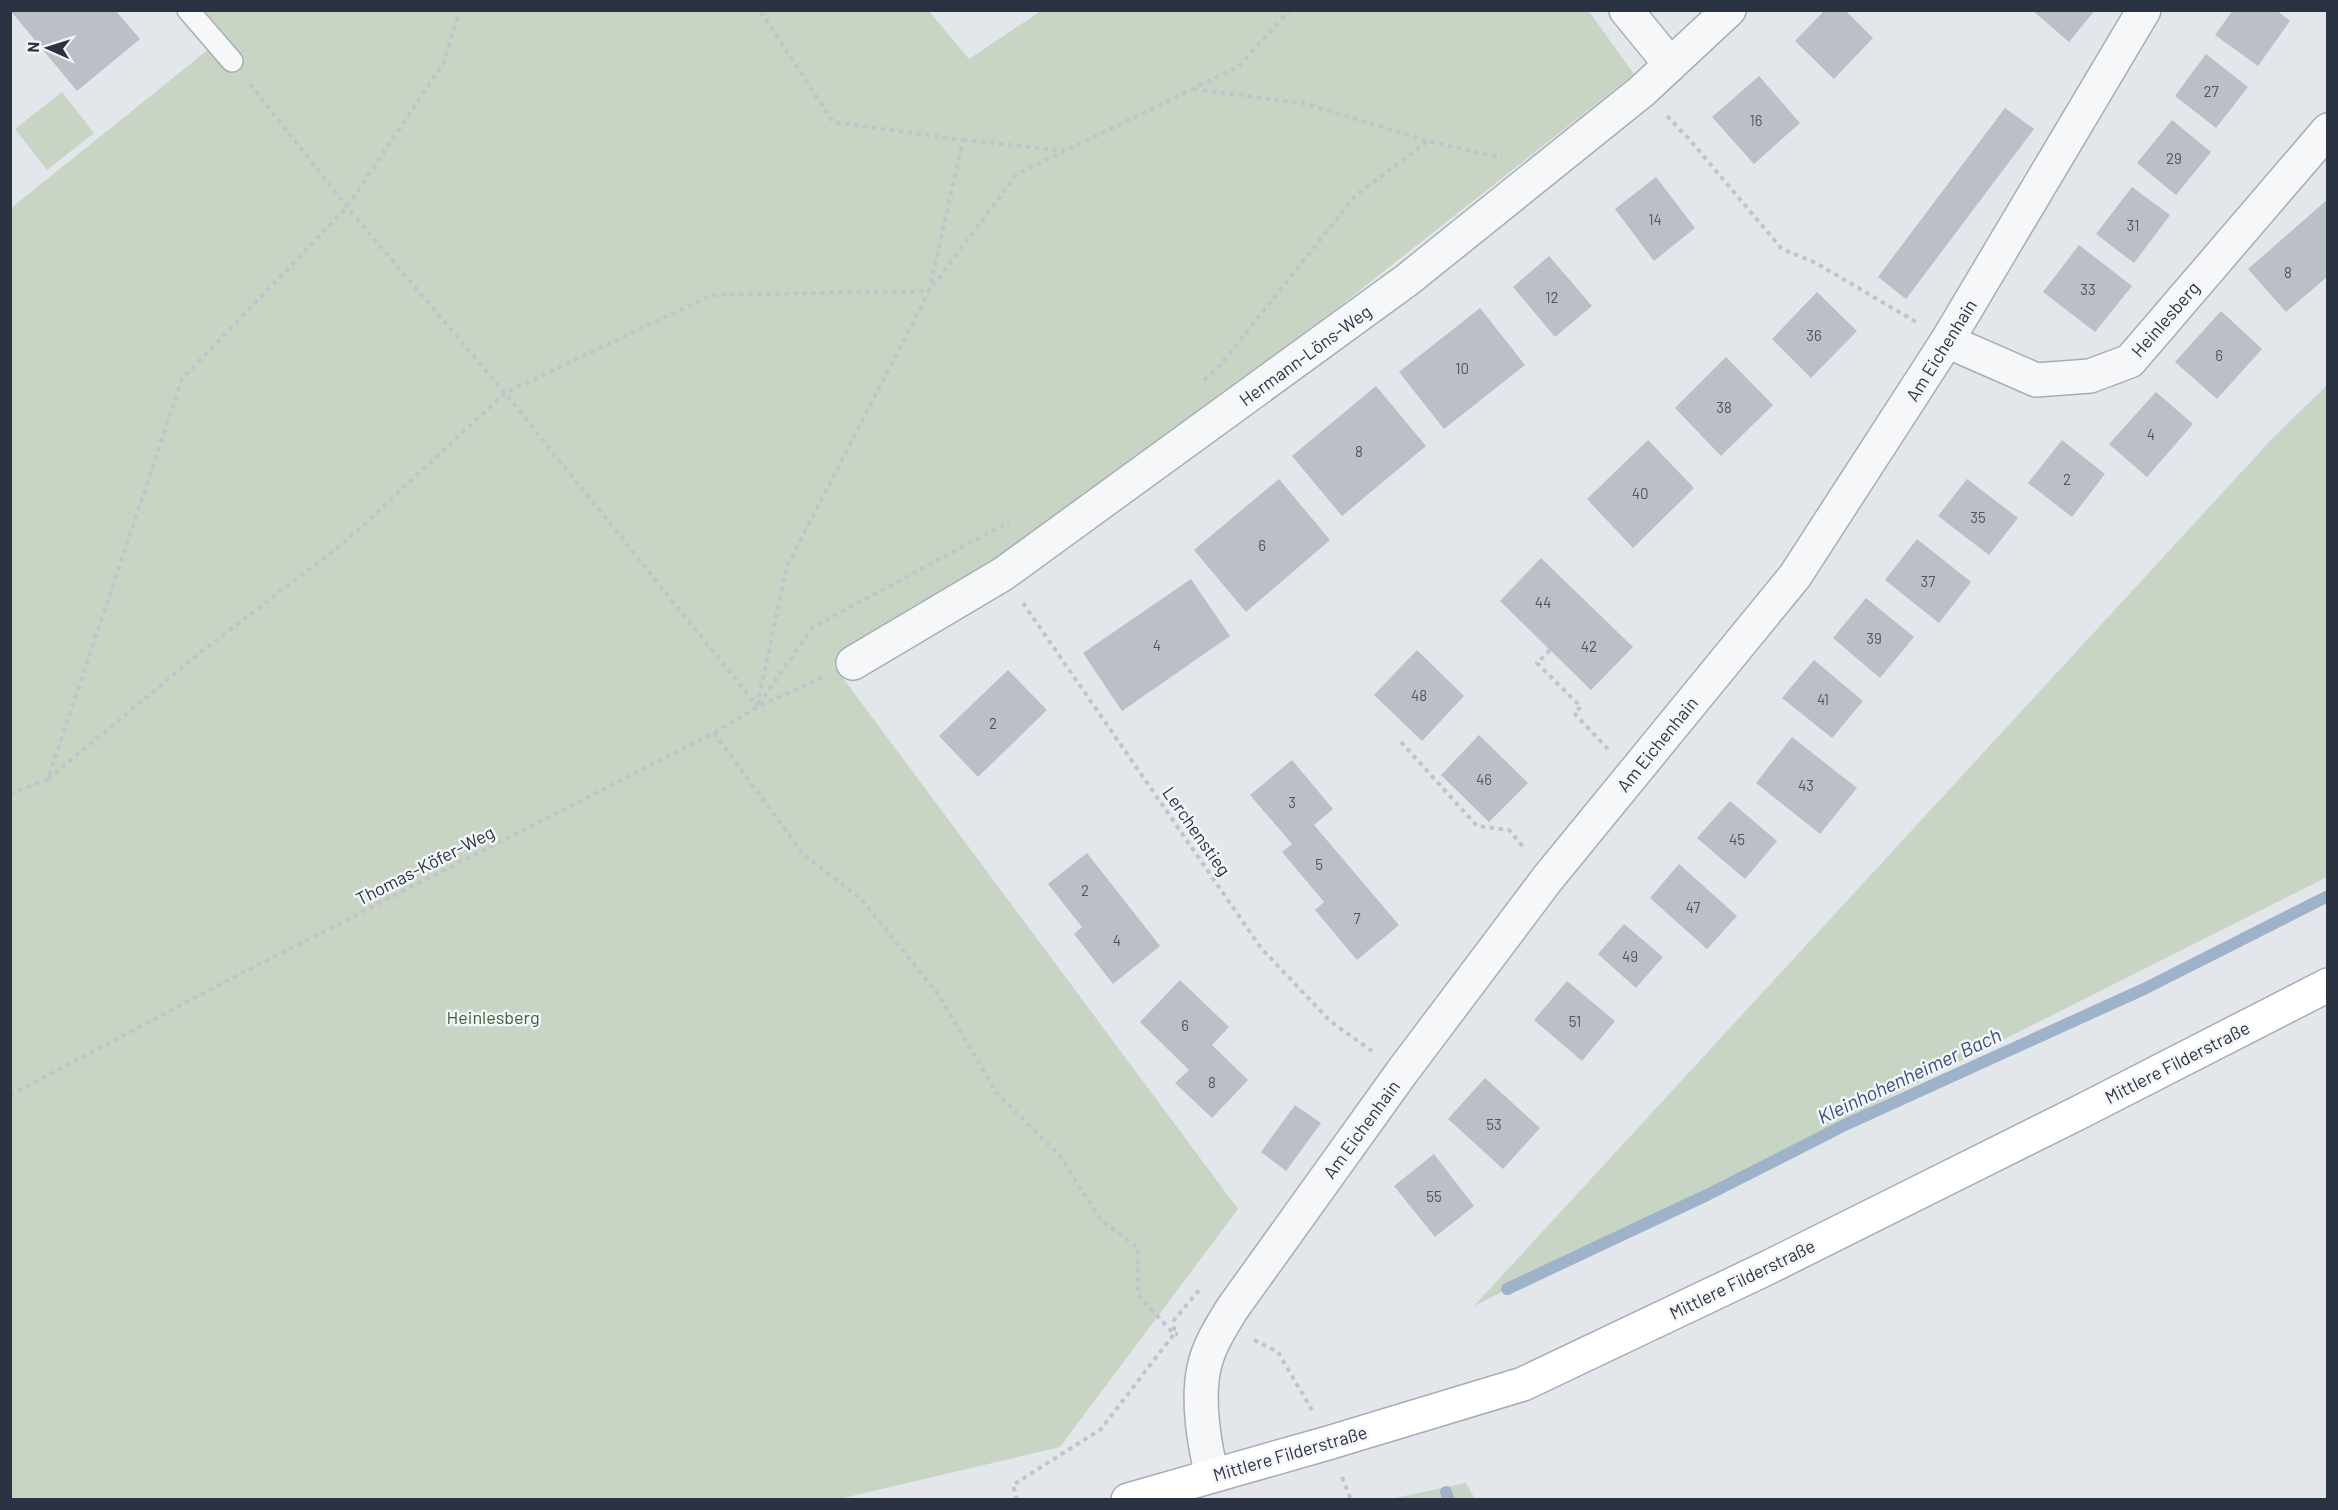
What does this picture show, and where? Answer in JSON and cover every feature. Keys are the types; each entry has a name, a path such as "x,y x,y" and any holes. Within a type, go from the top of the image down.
{"main road":[{"name":"Mittlere Filderstraße","path":"1128,1500 1523,1384 1767,1268 2328,985"}],"street":[{"path":"1626,10 1670,64"},
{"name":"Hermann-Löns-Weg","path":"853,663 1003,574 1398,287 1642,91 1729,10"},
{"name":"Am Eichenhain","path":"1212,1475 1205,1449 1202,1416 1203,1369 1215,1337 1280,1240 1402,1072 1548,878 1795,576 1947,341 2144,10"},
{"name":"Heinlesberg","path":"1947,341 2036,380 2090,376 2130,361 2328,130"}],"lane":[{"path":"188,10 232,61"}],"path":[{"path":"48,779 182,379 347,207 444,62 459,10"},
{"path":"760,10 833,122 963,141 1065,151"},
{"path":"757,707 788,566 929,291 1017,174 1238,68 1290,10"},
{"path":"232,61 347,207 505,393 757,707"},
{"path":"1193,89 1306,104 1428,141 1546,168"},
{"path":"1689,139 1782,249 1816,263 1896,311"},
{"path":"929,291 963,141"},
{"path":"1200,383 1218,368 1355,196 1428,141"},
{"path":"10,794 48,779 201,652 345,542 505,393 712,295 929,291"},
{"path":"757,707 813,627 1013,520"},
{"name":"Lerchenstieg","path":"1003,574 1261,948 1330,1022 1402,1072"},
{"path":"1550,650 1537,663 1581,707 1574,713 1632,775"},
{"name":"Thomas-Köfer-Weg","path":"10,1095 238,975 714,733 757,707 853,663"},
{"path":"714,733 803,854 861,898 938,994 996,1092 1059,1156 1101,1220 1138,1248 1138,1295 1174,1334 1257,1340 1278,1352 1321,1425 1328,1443"},
{"path":"1401,742 1477,826 1509,830"},
{"path":"1017,1500 1013,1485 1101,1429 1174,1334 1174,1320 1195,1292 1205,1286"}],"green space":[{"name":"Heinlesberg","path":"1588,10 1634,74 1179,433 993,567 834,666 1238,1209 1060,1447 839,1499 11,1499 10,209 225,36 204,11 929,11 969,59 1041,11"},
{"path":"62,92 94,133 47,170 15,129"},
{"path":"2327,385 2327,877 1474,1306 2271,440"},
{"path":"1466,1483 1475,1499 1390,1499"}],"building":[{"path":"10,10 115,10 140,39 77,91"},
{"path":"1825,10 1845,10 1873,38 1834,79 1795,41"},
{"path":"2032,10 2095,10 2069,42"},
{"path":"2233,10 2276,10 2290,21 2258,66 2215,35"},
{"path":"2206,54 2248,87 2216,128 2175,96"},
{"path":"1759,76 1800,123 1754,164 1712,117"},
{"path":"2005,108 2034,129 1906,299 1878,277"},
{"path":"2172,120 2211,152 2176,195 2137,163"},
{"path":"1656,177 1695,228 1654,261 1615,209"},
{"path":"2132,187 2170,215 2134,263 2096,234"},
{"path":"2328,199 2328,276 2286,312 2248,269"},
{"path":"2079,245 2132,286 2095,332 2043,292"},
{"path":"1549,256 1592,306 1555,337 1513,287"},
{"path":"1817,292 1857,331 1811,378 1772,339"},
{"path":"1480,308 1525,365 1444,429 1399,372"},
{"path":"2221,311 2262,349 2217,399 2175,362"},
{"path":"1726,357 1773,405 1721,456 1675,408"},
{"path":"1376,386 1426,446 1342,516 1292,456"},
{"path":"2156,392 2193,424 2147,477 2109,444"},
{"path":"1648,440 1694,488 1633,548 1587,499"},
{"path":"2062,440 2105,474 2072,517 2028,483"},
{"path":"1279,479 1330,540 1246,612 1194,550"},
{"path":"1967,479 2018,518 1989,555 1938,516"},
{"path":"1917,539 1971,582 1939,623 1885,580"},
{"path":"1541,558 1633,647 1591,690 1500,601"},
{"path":"1191,579 1230,636 1122,711 1083,653"},
{"path":"1866,598 1914,637 1880,678 1833,638"},
{"path":"1417,650 1464,696 1422,741 1374,695"},
{"path":"1814,660 1863,701 1832,738 1782,698"},
{"path":"1008,670 1047,710 978,777 939,736"},
{"path":"1479,735 1528,783 1489,822 1441,775"},
{"path":"1792,737 1857,788 1820,834 1756,783"},
{"path":"1292,760 1333,809 1314,825 1399,925 1357,960 1315,910 1324,902 1282,852 1292,844 1250,795"},
{"path":"1730,801 1777,841 1745,879 1697,838"},
{"path":"1087,853 1160,946 1113,984 1074,934 1082,927 1048,884"},
{"path":"1679,864 1737,916 1707,949 1650,898"},
{"path":"1624,924 1663,957 1636,988 1598,954"},
{"path":"1180,980 1229,1027 1212,1045 1248,1080 1212,1118 1175,1083 1189,1070 1140,1022"},
{"path":"1567,981 1615,1021 1582,1061 1534,1020"},
{"path":"1485,1078 1540,1128 1503,1169 1448,1119"},
{"path":"1295,1105 1321,1123 1286,1171 1261,1152"},
{"path":"1434,1154 1474,1206 1435,1237 1394,1186"}],"waterway":[{"name":"Kleinhohenheimer Bach","path":"1507,1289 1707,1195 1847,1124 2144,989 2328,896"},
{"name":"Kleinhohenheimer Bach","path":"1446,1492 1449,1500"}]}
